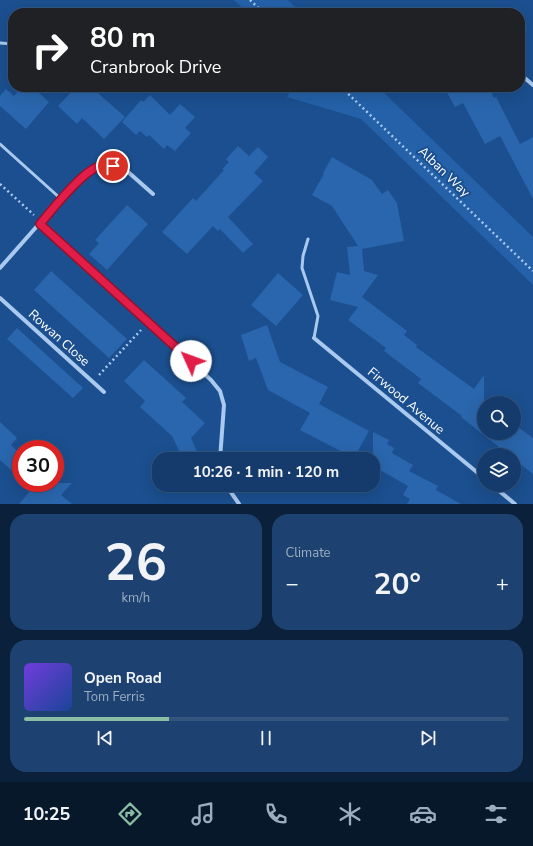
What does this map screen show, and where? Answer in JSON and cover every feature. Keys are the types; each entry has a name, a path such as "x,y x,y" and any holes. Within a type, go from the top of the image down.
{"street":[{"path":"525,78 533,85"},
{"path":"0,268 61,199 87,173 99,166 113,166 127,171 153,194"},
{"path":"41,223 211,380 220,391 224,405 221,452"},
{"name":"Rowan Close","path":"0,298 104,392"},
{"name":"Firwood Avenue","path":"314,338 477,472"},
{"path":"231,492 239,504"},
{"path":"500,492 515,504"}],"lane":[{"path":"0,144 61,199"},
{"path":"308,239 303,256 302,268 318,316 314,338"}],"path":[{"path":"250,0 259,8"},
{"name":"Alban Way","path":"346,92 533,271"},
{"path":"0,184 41,223"},
{"path":"93,382 148,322"}],"shaded area":[{"path":"234,0 288,0 296,8 243,8"},
{"path":"290,92 383,92 533,237 533,285 361,119 287,97"}],"building":[{"path":"6,89 14,96 18,92 38,92 49,102 26,129 0,106 0,96"},
{"path":"71,92 97,92 125,117 104,139 82,118 77,124 58,106"},
{"path":"447,92 491,92 494,98 496,97 520,144 533,137 533,199 500,136 485,144 463,103 455,107"},
{"path":"150,95 170,115 180,104 195,117 185,128 191,133 175,151 167,145 164,149 149,135 147,137 140,131 136,135 122,122 141,100 143,102"},
{"path":"238,146 249,156 258,147 268,157 254,173 263,181 228,217 253,244 243,253 220,229 218,231 213,226 187,254 162,232 193,198 196,201 224,170 222,169 229,162 226,159"},
{"path":"332,157 372,180 382,194 388,190 397,203 404,241 362,249 364,271 378,275 362,297 407,331 404,335 417,345 416,347 474,389 484,375 484,396 477,396 477,430 461,417 462,416 418,383 421,379 384,351 386,348 348,320 358,307 330,300 337,272 350,275 347,247 358,246 332,206 312,195 324,174 323,173"},
{"path":"127,205 148,224 107,270 89,254 99,243 95,240"},
{"path":"51,271 127,339 109,358 34,290"},
{"path":"278,273 303,295 276,326 251,305"},
{"path":"267,325 280,362 328,387 319,404 369,431 357,452 342,452 300,430 310,413 268,390 256,358 249,361 241,335"},
{"path":"17,328 83,388 73,398 7,339"},
{"path":"144,360 186,398 182,402 205,423 191,438 197,452 180,452 172,436 140,407 145,401 124,381"},
{"path":"0,422 17,438 15,440 12,440 11,445 12,471 0,460"},
{"path":"521,429 533,438 533,474 521,465 521,448 500,448 490,440 521,440"},
{"path":"373,432 389,440 387,444 394,448 392,453 413,465 409,471 438,486 436,490 461,504 407,504 410,499 403,495 408,486 380,470 380,452 373,452"},
{"path":"64,483 72,483 64,492"},
{"path":"29,492 64,492 61,495 72,504 19,504"}],"route":[{"path":"113,166 99,166 87,173 61,199 40,224 191,361"}]}
